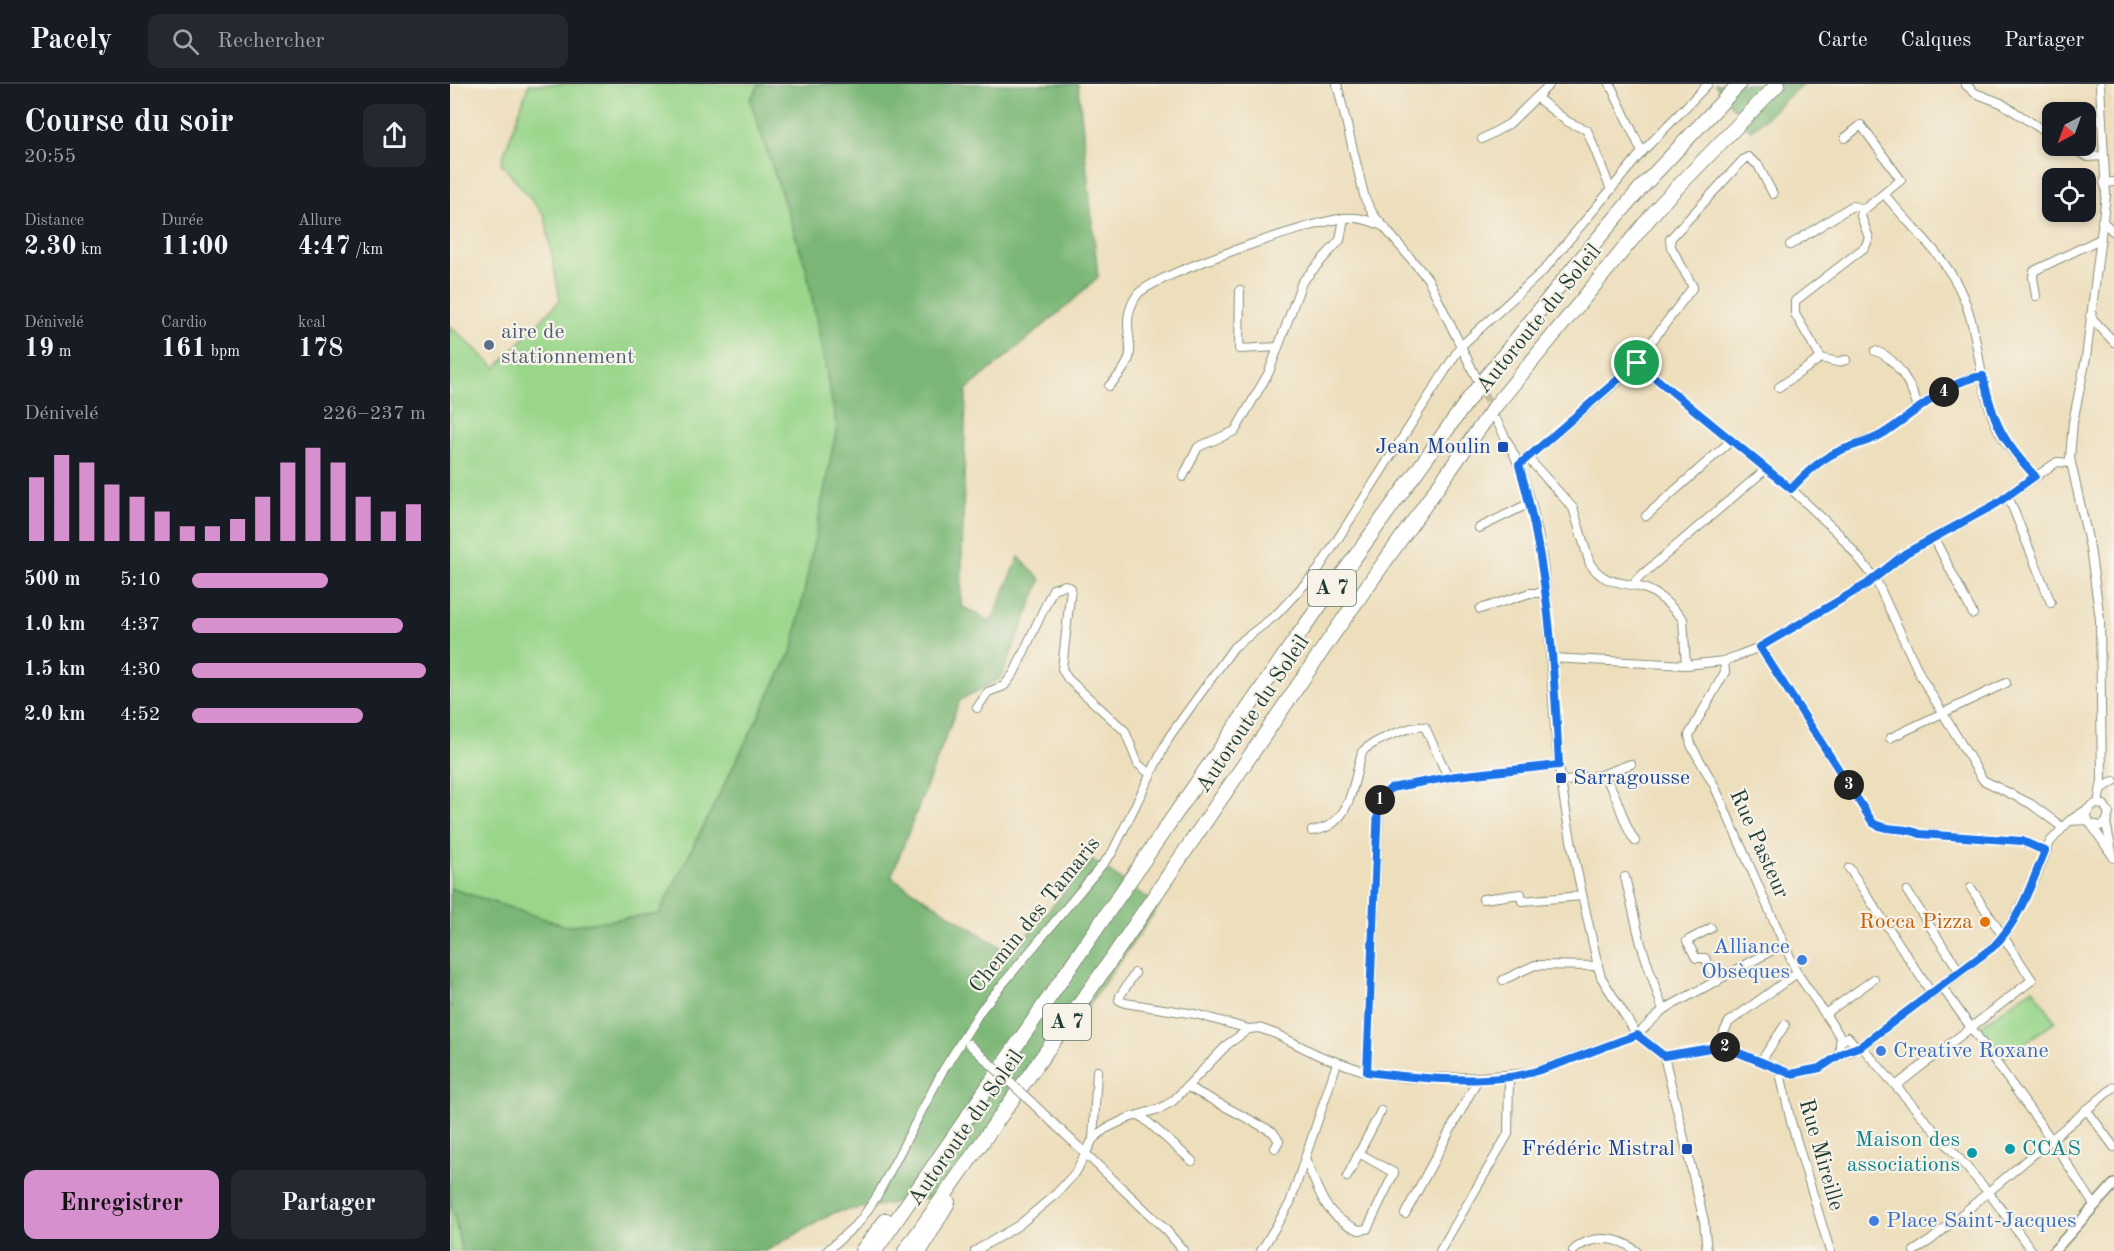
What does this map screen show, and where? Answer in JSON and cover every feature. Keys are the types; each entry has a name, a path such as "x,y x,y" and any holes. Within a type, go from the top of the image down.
{"highway":[{"name":"Autoroute du Soleil","path":"875,1251 1295,640 1471,396 1640,189 1739,84"},
{"name":"Autoroute du Soleil","path":"905,1251 1106,967 1334,633 1497,405 1661,204 1778,84"},
{"path":"861,1251 963,1121"},
{"path":"920,1251 985,1138"}],"street":[{"path":"1337,84 1365,199 1373,214 1428,279 1476,377"},
{"path":"1482,139 1509,124 1550,84"},
{"path":"1610,84 1642,152"},
{"name":"Chemin des Tamaris","path":"827,1251 860,1221 877,1196 966,1041 981,1010 1112,853 1169,737 1234,647 1276,615 1318,570 1461,346 1537,277 1642,152 1707,84"},
{"path":"1965,84 1975,93 2001,103 2042,130"},
{"path":"2098,804 2101,789 2100,619 2090,548 2071,463 2073,422 2086,358 2102,221 2104,183 2100,84"},
{"path":"1537,98 1568,122 1587,130 1611,190"},
{"path":"1845,138 1861,125 1901,180 1885,195 1864,209 1861,216 1869,238 1868,243 1795,301 1795,314 1821,358 1837,362 1846,360"},
{"path":"2086,156 2103,156"},
{"path":"1519,465 1637,363 1647,345 1693,287 1671,247 1670,239 1748,157 1758,165 1773,194"},
{"path":"2104,183 2114,182"},
{"path":"1885,195 1945,266 1959,287 1975,335 1996,426 2016,456 2035,476"},
{"path":"1790,245 1852,206 1864,209"},
{"path":"1109,386 1129,360 1128,311 1139,293 1173,274 1265,241 1344,218 1364,218 1385,227"},
{"path":"1183,477 1198,447 1235,431 1269,372 1302,282 1340,240 1344,218"},
{"path":"2102,221 2114,232"},
{"path":"2036,296 2032,274 2034,271 2100,239"},
{"path":"1239,290 1239,349 1278,347"},
{"path":"2090,315 2114,342"},
{"path":"1875,351 1890,357 1915,396 1918,408"},
{"path":"1779,387 1821,358"},
{"path":"1637,363 1791,489 1839,534 1875,578 1893,620 1942,714 1983,780 2031,804 2062,827"},
{"path":"1791,489 1826,458 1882,434 1918,408 1971,377 1983,376"},
{"path":"1497,421 1519,465 1530,503 1546,593 1559,765 1582,897 1601,978 1637,1035 1664,1056 1704,1221 1707,1251"},
{"path":"1646,516 1732,440"},
{"path":"1528,458 1573,508 1590,564 1594,570 1608,581 1646,589 1683,620 1686,664"},
{"path":"1551,658 1686,664 1724,661 1760,647 1875,578 1906,553 2008,496 2057,462 2071,463"},
{"path":"1636,580 1693,534 1766,469"},
{"path":"2008,496 2051,603"},
{"path":"1479,528 1530,503"},
{"path":"1935,538 1973,614"},
{"path":"977,708 987,692 1004,686 1014,673 1036,621 1053,589 1065,585 1071,588 1071,603 1062,669 1068,679 1125,730 1138,764 1150,774"},
{"path":"1480,609 1530,593 1546,593"},
{"path":"1760,647 1873,823 1878,826 1909,829 1920,834 2022,841 2045,851"},
{"name":"Rue Pasteur","path":"1724,661 1725,672 1689,735 1697,758 1714,785 1782,945 1797,974 1842,1039"},
{"path":"1890,738 2006,682"},
{"path":"1312,831 1328,829 1343,814 1362,752 1368,746 1403,731 1418,726 1425,727 1448,777"},
{"path":"1562,782 1601,775 1631,764"},
{"path":"1367,1072 1378,805 1382,796 1391,788 1448,777 1559,765"},
{"path":"1601,775 1608,781 1627,830 1635,841"},
{"path":"2101,789 2114,781"},
{"path":"1664,1056 1722,1046 1791,1074 1814,1070 1857,1047 1942,987 2004,936 2036,877 2045,851 2062,827 2069,821 2089,808 2098,804 2111,813 2106,823 2100,826 2090,822 2069,821"},
{"path":"2089,808 2090,822 2114,857"},
{"path":"2106,823 2114,857"},
{"path":"1849,868 1932,994"},
{"path":"1624,877 1641,944 1663,1010"},
{"path":"1897,1085 2032,980 1971,888"},
{"path":"1907,891 1960,972"},
{"path":"1483,899 1521,894 1522,901 1582,897"},
{"path":"1711,928 1688,942 1696,958 1705,958 1717,982"},
{"path":"1135,972 1120,996 1119,1000 1125,1003 1195,1014 1249,1029 1259,1028 1337,1063 1367,1072 1408,1078 1509,1076 1531,1073 1637,1035 1663,1010 1782,945"},
{"path":"1503,980 1535,965 1598,966"},
{"path":"1722,1046 1724,1032 1729,1023 1797,974"},
{"path":"1825,1014 1874,979"},
{"path":"1942,987 2051,1138 2095,1206"},
{"path":"1761,1061 1785,1025"},
{"path":"978,1250 1040,1208 1076,1172 1083,1154 1093,1139 1105,1129 1173,1101 1228,1044 1249,1029"},
{"path":"1844,1052 1839,1045 1842,1039 1851,1039 1897,1085 1989,1193 2032,1251"},
{"path":"966,1041 1166,1230 1183,1250"},
{"path":"1262,1251 1290,1203 1337,1063"},
{"name":"Rue Mireille","path":"1779,1068 1791,1122 1830,1251"},
{"path":"1093,1139 1097,1071"},
{"path":"1440,1251 1508,1134 1509,1076"},
{"path":"1405,1214 1479,1077"},
{"path":"1188,1087 1273,1132 1279,1141 1275,1148"},
{"path":"1914,1251 1989,1193 2051,1138 2114,1087"},
{"path":"2086,1109 2114,1147"},
{"path":"1347,1177 1380,1110"},
{"path":"1140,1114 1192,1161"},
{"path":"1305,1158 1327,1209 1334,1217 1359,1230 1367,1229 1394,1173 1359,1153"},
{"path":"2054,1251 2114,1184"},
{"path":"1573,1251 1588,1242 1610,1238 1624,1241 1636,1251"}],"green space":[{"path":"529,84 760,84 750,100 806,267 837,427 793,648 659,915 566,926 450,888 450,326 496,368 560,300 545,216 501,163"},
{"path":"760,84 1078,84 1098,277 966,390 961,606 991,622 1019,557 1041,580 1001,678 960,700 891,877 1011,954 1092,860 1159,906 1053,1055 942,1196 835,1212 766,1251 462,1251 450,1197 450,888 566,926 659,914 793,648 837,427 806,267 750,100"},
{"path":"1715,84 1802,84 1751,131"},
{"path":"2033,988 2055,1021 2001,1060 1978,1028"},
{"path":"450,1197 462,1251 450,1251"}],"tunnel":[{"path":"1479,383 1493,413"}],"place":[{"name":"aire de stationnement","path":"489,345"},
{"name":"Jean Moulin","path":"1503,447"},
{"name":"Sarragousse","path":"1561,778"},
{"name":"Rocca Pizza","path":"1985,922"},
{"name":"Alliance Obsèques","path":"1802,960"},
{"name":"Creative Roxane","path":"1881,1051"},
{"name":"Frédéric Mistral","path":"1687,1149"},
{"name":"CCAS","path":"2010,1149"},
{"name":"Maison des associations","path":"1972,1153"},
{"name":"Place Saint-Jacques","path":"1874,1221"}],"route":[{"path":"1637,363 1791,489 1817,464 1834,453 1882,434 1924,404 1971,377 1983,376 1996,426 2016,456 2035,476 1996,504 1906,553 1867,584 1760,647 1873,823 1885,828 1909,829 1920,834 2022,841 2045,851 2036,877 2004,936 1993,947 1861,1046 1850,1052 1844,1052 1820,1068 1791,1074 1722,1046 1664,1056 1637,1035 1531,1073 1509,1076 1408,1078 1367,1072 1378,805 1382,796 1391,788 1448,777 1559,765 1545,579 1534,518 1519,465 1637,363"}]}
